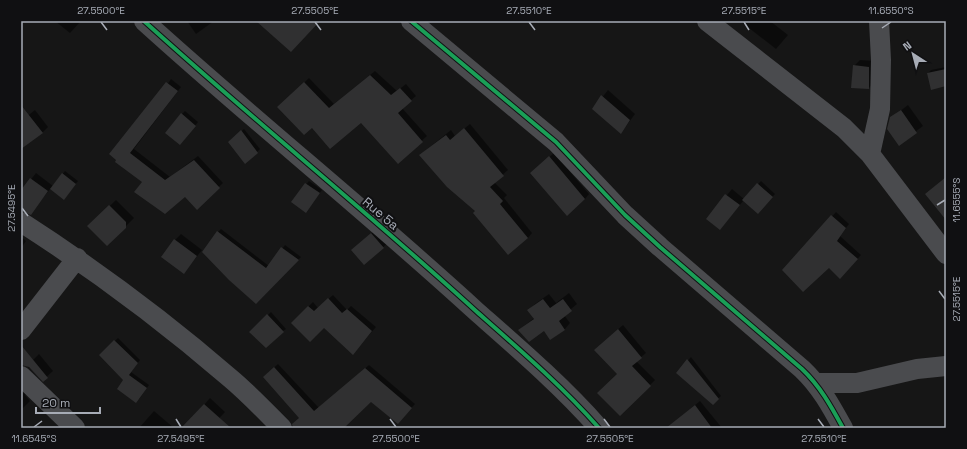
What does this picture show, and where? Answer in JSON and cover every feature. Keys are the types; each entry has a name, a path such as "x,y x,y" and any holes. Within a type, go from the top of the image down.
{"street":[{"name":"Rue 5a","path":"144,21 223,93 413,253 567,394 599,428"},
{"path":"411,21 556,142 625,215 660,247 778,347 816,383 843,428"},
{"path":"707,21 825,111 870,154 944,246"},
{"path":"870,154 880,109 881,60 879,21"},
{"path":"21,222 77,258 171,328 231,379 282,428"},
{"path":"21,330 77,258"},
{"path":"816,383 857,383 917,369 946,366"},
{"path":"21,376 75,428"}],"building":[{"path":"256,21 320,21 291,52"},
{"path":"853,65 869,67 869,89 851,88"},
{"path":"946,69 946,86 931,90 927,73"},
{"path":"370,75 391,95 400,88 412,101 398,113 423,142 398,164 361,123 330,149 312,128 304,135 277,107 304,82 329,108"},
{"path":"166,82 178,91 130,153 165,180 194,160 220,188 197,210 185,197 165,214 134,192 142,182 115,162 116,160 109,154"},
{"path":"601,95 630,120 621,134 592,109"},
{"path":"21,105 43,133 21,149"},
{"path":"901,110 917,133 899,146 887,129 890,117"},
{"path":"181,113 196,126 180,145 165,133"},
{"path":"464,128 504,176 490,187 503,201 500,204 528,238 508,255 473,213 475,211 447,187 419,155 446,135 450,140"},
{"path":"241,130 258,153 245,164 228,142"},
{"path":"549,156 585,199 567,216 530,173"},
{"path":"62,173 76,184 64,200 50,189"},
{"path":"946,177 946,220 925,194"},
{"path":"30,178 48,191 31,215 21,211 21,190"},
{"path":"305,183 320,193 306,213 291,202"},
{"path":"757,183 773,197 758,214 742,200"},
{"path":"725,194 740,205 720,230 706,219"},
{"path":"109,205 126,222 126,228 107,246 87,226"},
{"path":"831,215 846,228 837,241 858,259 840,279 829,268 803,292 782,270"},
{"path":"217,231 266,268 281,247 299,260 256,304 229,280 202,252"},
{"path":"371,233 384,248 364,265 351,250"},
{"path":"174,239 197,256 184,274 161,257"},
{"path":"328,298 342,313 347,309 372,331 353,355 324,328 310,342 291,323 308,306 314,311"},
{"path":"543,299 550,308 563,299 572,311 559,321 565,330 550,340 544,331 529,342 518,330 534,319 527,310"},
{"path":"267,314 284,332 266,348 249,332"},
{"path":"618,329 642,358 632,366 651,386 620,416 597,393 617,374 594,350"},
{"path":"114,340 138,363 129,375 147,388 136,403 117,389 123,380 99,355"},
{"path":"21,345 48,378 43,382 29,367 21,365"},
{"path":"687,359 719,399 713,405 676,373"},
{"path":"274,367 314,411 365,368 412,408 398,424 371,402 344,428 293,428 292,424 299,418 263,377"},
{"path":"204,404 231,428 181,428"},
{"path":"695,405 712,428 666,428"}],"cycle path":[{"path":"144,21 394,238 524,354 570,397 599,428"},
{"path":"411,21 556,142 625,215 802,369 820,389 843,428"}]}
